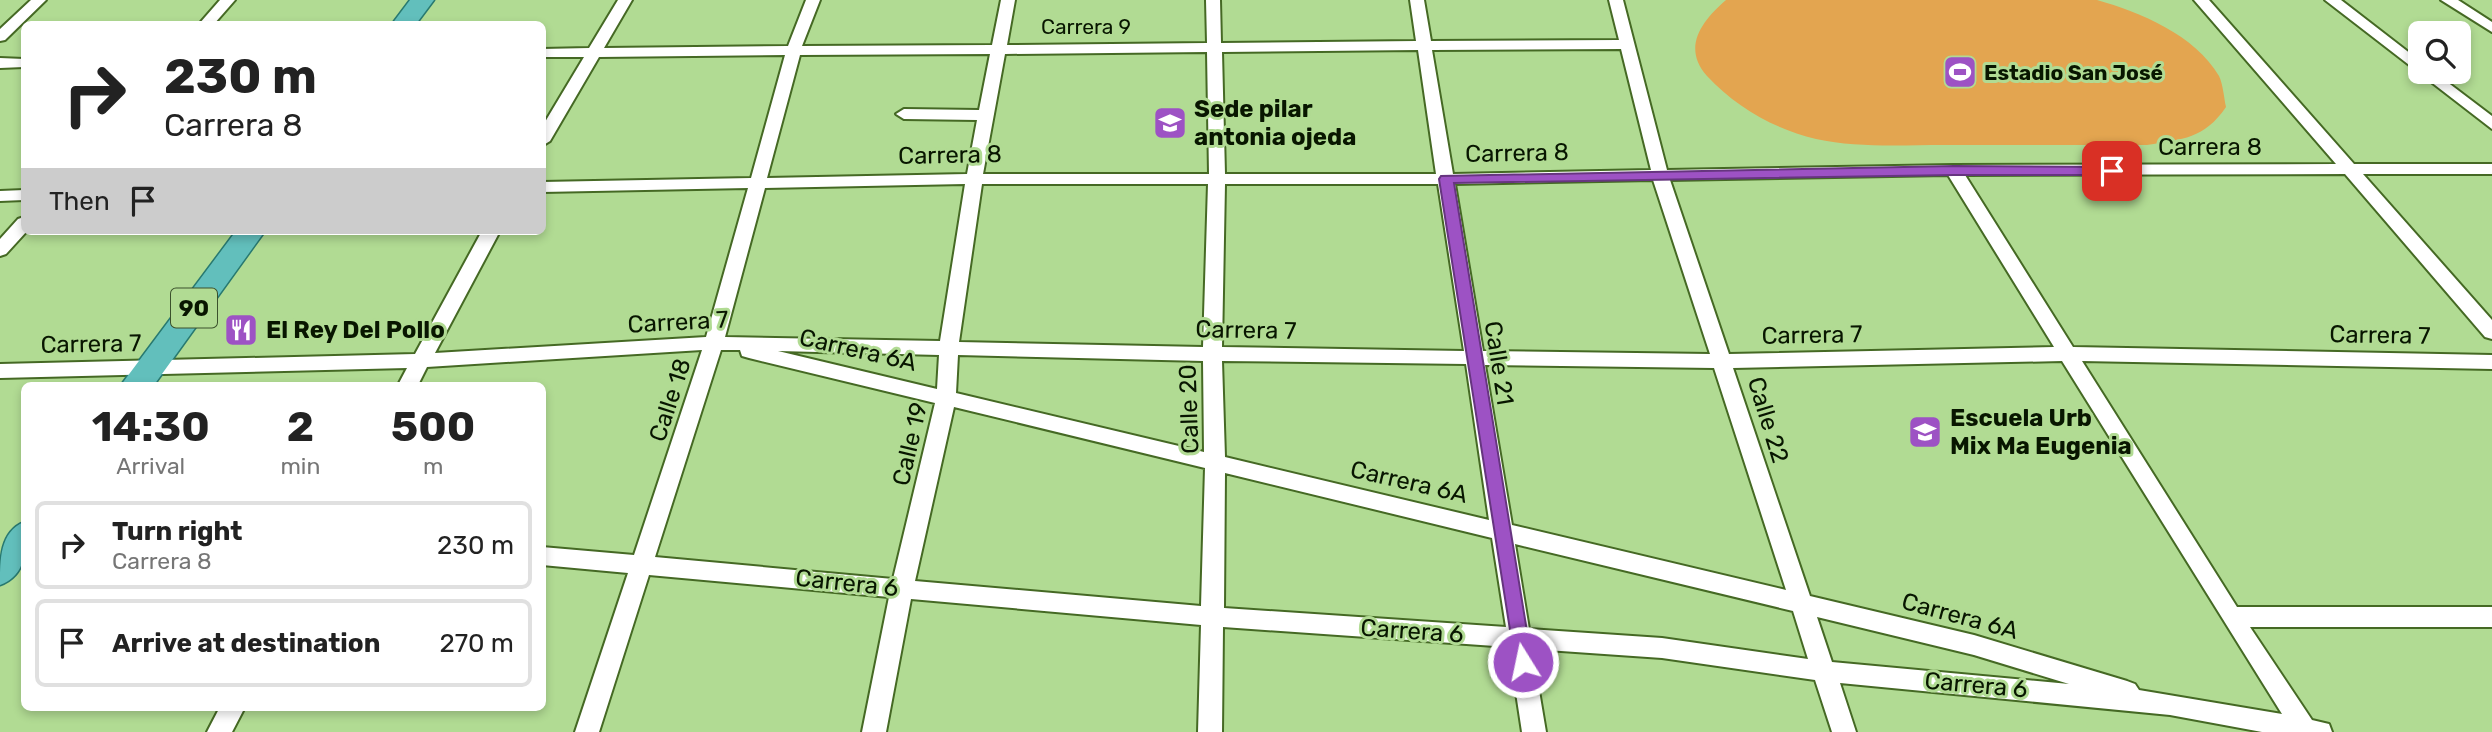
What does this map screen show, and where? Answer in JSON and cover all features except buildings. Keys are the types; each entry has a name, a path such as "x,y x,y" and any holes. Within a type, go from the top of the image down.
{"highway":[{"path":"406,21 422,0"},
{"name":"90","path":"144,376 248,235"},
{"path":"0,570 21,541"}],"street":[{"path":"0,37 39,0"},
{"path":"209,21 228,0"},
{"path":"546,134 625,0"},
{"name":"Calle 18","path":"587,732 714,343 794,49 813,0"},
{"name":"Calle 19","path":"874,732 902,589 946,398 949,347 974,179 1009,0"},
{"name":"Calle 20","path":"1210,732 1215,463 1212,355 1217,178 1213,0"},
{"name":"Calle 21","path":"1417,0 1534,732"},
{"name":"Calle 22","path":"1616,0 1660,175 1844,732"},
{"path":"2201,0 2492,332"},
{"path":"2332,0 2408,59"},
{"path":"2448,0 2492,28"},
{"name":"Carrera 9","path":"546,53 1000,47 1629,44"},
{"path":"0,64 21,63"},
{"path":"2440,84 2492,124"},
{"path":"904,114 986,115"},
{"name":"Carrera 8","path":"546,187 974,179 1446,179 1954,170 2349,172 2492,169"},
{"path":"1954,170 2231,617 2311,731"},
{"path":"0,196 21,195"},
{"path":"0,250 21,226"},
{"path":"410,382 489,235"},
{"name":"Carrera 7","path":"0,371 144,376 714,343 1212,355 1723,361 2068,355 2492,362"},
{"name":"Carrera 6A","path":"714,343 1974,645 2170,704"},
{"name":"Carrera 6","path":"546,556 1213,617 1662,648 1824,671 2170,704 2311,731"},
{"path":"2231,617 2492,617"},
{"path":"219,732 231,711"}],"shaded area":[{"name":"Estadio San José","path":"1726,0 2097,0 2131,11 2165,27 2196,49 2209,61 2219,76 2226,107 2218,118 2201,132 2182,139 2147,145 1880,145 1816,139 1771,123 1743,107 1718,87 1699,65 1696,55 1698,35 1710,16"}],"place":[{"name":"Estadio San José","path":"1960,72"},
{"name":"Sede pilar antonia ojeda","path":"1170,123"},
{"name":"El Rey Del Pollo","path":"241,330"},
{"name":"Escuela Urb Mix Ma Eugenia","path":"1925,432"}],"route":[{"path":"1523,662 1492,482 1446,179 1954,170 2112,171"}]}
